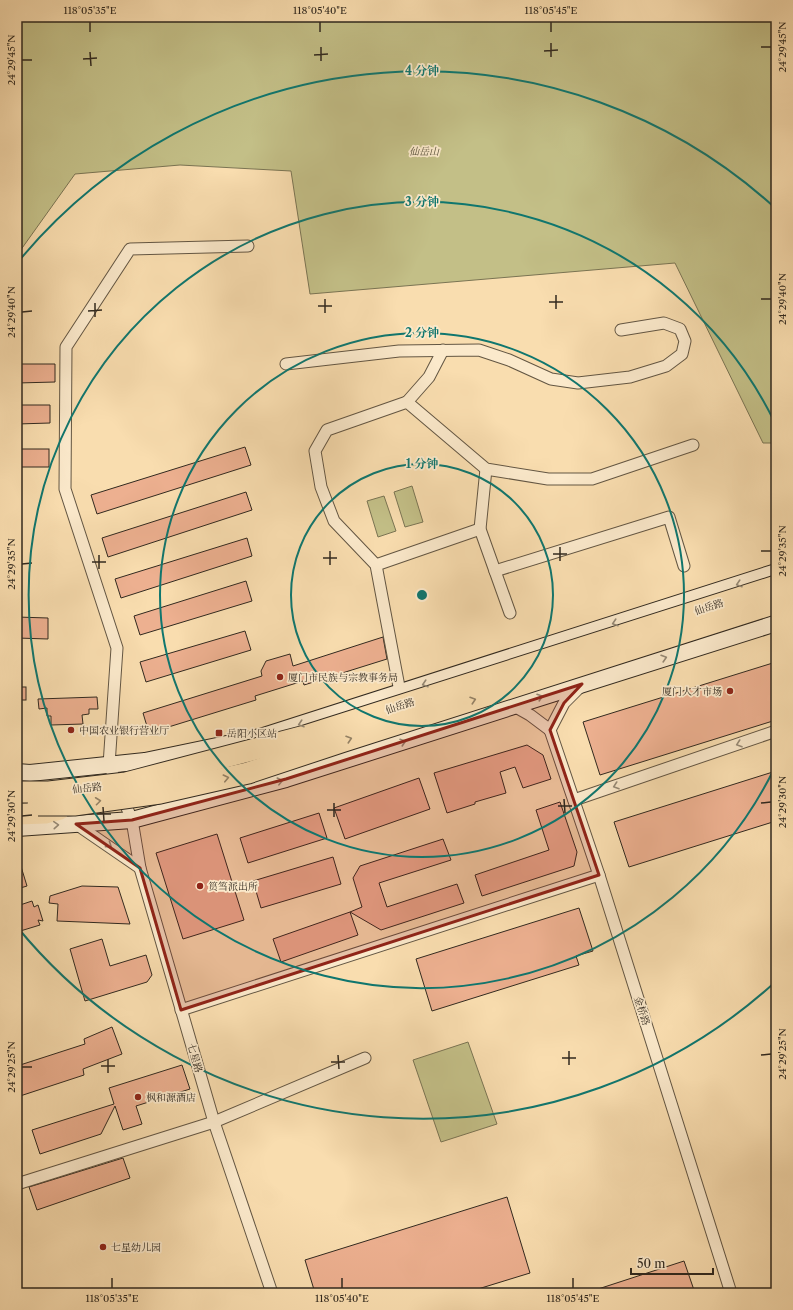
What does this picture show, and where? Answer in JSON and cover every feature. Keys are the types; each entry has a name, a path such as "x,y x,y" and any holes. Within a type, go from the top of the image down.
{"highway":[{"name":"仙岳路","path":"17,792 49,792 126,783 305,736 776,586"},
{"name":"仙岳路","path":"17,805 75,814 248,773 776,603"},
{"path":"17,782 89,778 212,760"},
{"path":"17,814 75,814"}],"main road":[{"path":"17,772 145,761 260,737 776,572"},
{"path":"17,828 75,814 132,820 286,780 776,623"}],"street":[{"path":"109,765 117,648 65,489 66,346 130,249 248,246"},
{"path":"286,364 399,351 479,350 509,360 551,379 578,383 630,378 666,366 682,354 685,341 680,328 664,323 621,330"},
{"path":"400,692 376,565 334,521 321,487 315,451 327,430 407,402 429,377 443,350"},
{"path":"407,402 486,469 548,479 592,479 693,445"},
{"path":"486,469 480,529 510,613"},
{"path":"495,571 669,517 684,566"},
{"path":"376,565 480,529"},
{"path":"514,706 530,715 550,730 564,703 582,684"},
{"name":"金桥路","path":"550,730 599,875 731,1293"},
{"path":"574,800 776,731"},
{"name":"七星路","path":"109,765 132,820 140,868 214,1122 272,1293"},
{"path":"75,814 140,868"},
{"path":"182,1010 599,875"},
{"path":"17,1184 214,1122 365,1058"}],"highlighted area":[{"path":"582,684 564,703 550,730 599,875 181,1010 140,868 76,824 132,820 286,779"}],"green space":[{"name":"仙岳山","path":"17,17 776,17 776,443 763,443 675,263 310,294 291,171 180,165 75,174 20,251 17,251"},
{"path":"412,486 423,522 405,527 394,492"},
{"path":"384,496 396,531 378,537 367,501"},
{"path":"468,1042 497,1124 441,1142 413,1060"}],"building":[{"path":"17,364 55,364 55,382 17,383"},
{"path":"17,405 50,405 50,423 17,424"},
{"path":"245,447 251,465 97,514 91,495"},
{"path":"17,449 49,449 49,467 17,467"},
{"path":"246,492 252,510 108,557 102,538"},
{"path":"247,538 252,556 121,598 115,579"},
{"path":"246,581 252,601 140,635 134,616"},
{"path":"17,617 48,618 48,639 17,638"},
{"path":"245,631 251,650 146,682 140,662"},
{"path":"383,637 387,659 304,685 303,681 255,696 256,700 149,733 143,713 262,676 261,671 266,661 290,654 293,666"},
{"name":"厦门人才市场","path":"776,662 776,720 600,775 583,722"},
{"path":"17,687 26,687 26,700 17,700"},
{"path":"97,697 98,709 89,709 89,714 82,715 83,724 51,725 51,716 47,716 47,708 39,709 38,699"},
{"path":"527,745 543,755 551,779 523,788 515,767 500,772 506,793 475,802 475,804 447,813 434,773"},
{"path":"776,771 776,821 629,867 614,822"},
{"path":"419,778 430,809 345,839 334,808"},
{"path":"560,802 577,852 574,866 482,896 475,875 549,850 536,810"},
{"path":"319,813 327,838 248,863 240,838"},
{"name":"筼筜派出所","path":"217,834 244,920 183,939 156,853"},
{"path":"443,839 451,860 379,883 387,907 457,884 464,903 381,930 350,912 362,907 353,878 360,866"},
{"path":"333,857 341,884 261,908 253,881"},
{"path":"17,860 19,860 27,886 17,889"},
{"path":"82,886 118,887 130,924 57,921 58,904 49,903 50,896"},
{"path":"32,901 34,907 38,905 43,921 38,920 40,925 17,932 17,906"},
{"path":"579,908 593,951 576,956 579,965 432,1011 416,959"},
{"path":"350,912 358,935 281,962 273,939"},
{"path":"102,939 110,966 146,955 152,975 147,982 85,1001 70,949"},
{"path":"112,1027 122,1054 83,1069 84,1075 17,1097 17,1066 85,1044 84,1039"},
{"path":"182,1065 190,1089 136,1106 142,1124 123,1130 115,1106 101,1134 40,1154 32,1130 114,1104 109,1088"},
{"path":"123,1158 130,1178 37,1210 29,1187"},
{"path":"507,1197 530,1273 465,1293 315,1293 305,1260"},
{"path":"684,1261 695,1293 593,1293 592,1291"}],"place":[{"name":"厦门市民族与宗教事务局","path":"280,677"},
{"name":"厦门人才市场","path":"730,691"},
{"name":"中国农业银行营业厅","path":"71,730"},
{"name":"岳阳小区站","path":"219,733"},
{"name":"筼筜派出所","path":"200,886"},
{"name":"枫和源酒店","path":"138,1097"},
{"name":"七星幼儿园","path":"103,1247"}]}
